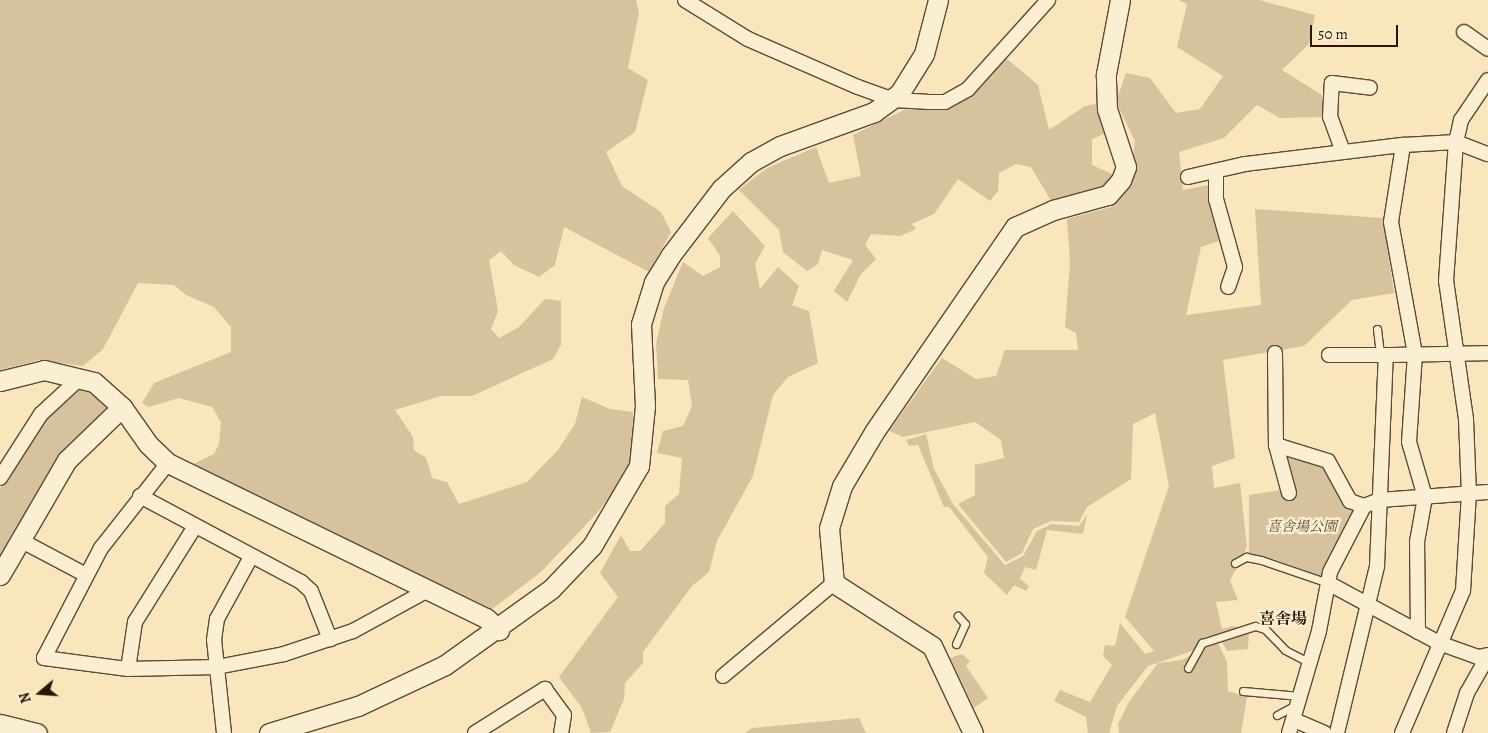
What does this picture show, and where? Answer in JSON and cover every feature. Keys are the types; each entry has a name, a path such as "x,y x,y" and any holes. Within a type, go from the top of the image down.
{"street":[{"path":"685,0 748,38 893,100 945,102 968,89 1048,0"},
{"path":"275,732 407,686 499,630 551,589 592,546 639,466 645,406 641,324 654,282 670,256 721,189 750,162 780,146 874,112 893,100 909,84 924,54 938,0"},
{"path":"834,583 829,528 842,486 874,432 1015,227 1108,195 1121,180 1126,167 1107,109 1106,74 1120,0"},
{"path":"1464,32 1488,49"},
{"path":"1402,733 1439,643 1463,591 1469,494 1466,418 1454,354 1446,281 1456,142 1461,120 1488,80"},
{"path":"1343,152 1330,117 1332,83 1370,88"},
{"path":"1188,177 1343,152 1403,145 1456,142 1488,154"},
{"path":"1403,145 1391,222 1415,354 1409,442 1425,497 1417,542 1418,632"},
{"path":"1216,171 1216,199 1235,267 1228,287"},
{"path":"1275,353 1276,446 1289,493"},
{"path":"1330,355 1488,354"},
{"path":"1337,733 1370,607 1380,500 1383,356"},
{"path":"0,381 44,370 81,377 107,391 122,407 148,444 168,463 486,618 499,630"},
{"path":"0,478 41,414 81,377"},
{"path":"0,575 75,448 122,407"},
{"path":"1276,446 1328,461 1350,501 1364,506 1380,500 1488,492"},
{"path":"168,463 140,496 86,575 44,658 128,669 217,667 330,639 395,611 428,590"},
{"path":"140,496 194,528 311,591 330,639"},
{"path":"1324,733 1291,727 1328,583 1364,506"},
{"path":"128,669 135,622 194,528"},
{"path":"20,540 86,575"},
{"path":"224,733 217,667 218,619 251,557"},
{"path":"723,676 834,583"},
{"path":"834,583 932,646 973,733"},
{"path":"1328,583 1439,643 1478,657 1488,656"},
{"path":"1454,733 1467,693 1488,656"},
{"path":"475,733 544,689 564,715 561,733"},
{"path":"0,724 37,733"}],"lane":[{"path":"1377,329 1383,356"},
{"path":"1235,563 1246,557 1261,560 1328,583"},
{"path":"956,644 965,624 958,616"},
{"path":"1188,668 1202,643 1256,626 1265,629 1285,650 1309,662"},
{"path":"1243,690 1299,700"},
{"path":"1278,715 1299,700"}],"green space":[{"path":"0,0 636,0 639,13 628,68 648,80 635,132 606,152 622,186 661,212 671,232 649,272 564,227 555,265 539,277 514,265 501,251 489,260 498,311 491,329 499,338 519,327 545,299 561,301 561,345 553,359 472,396 441,396 395,410 413,437 414,450 426,458 432,478 447,482 459,504 527,482 558,450 575,424 582,397 610,409 633,412 632,453 623,480 596,514 541,572 492,609 189,466 214,454 219,444 221,422 212,407 179,398 149,407 142,403 154,383 231,352 231,327 214,307 186,295 174,285 138,283 103,349 83,366 39,360 0,370"},
{"path":"1179,0 1259,0 1315,15 1309,44 1282,70 1322,95 1326,117 1280,118 1257,105 1224,138 1179,152 1183,190 1209,185 1219,241 1201,247 1186,315 1261,305 1255,209 1383,218 1394,293 1352,300 1304,346 1223,360 1235,458 1212,466 1214,488 1240,483 1247,547 1230,581 1238,600 1216,602 1222,629 1233,626 1249,631 1248,649 1227,651 1222,642 1218,643 1227,662 1228,691 1247,697 1241,733 1119,733 1118,724 1129,702 1158,663 1182,660 1207,646 1148,666 1117,706 1109,733 1088,733 1086,717 1054,701 1060,690 1090,702 1112,665 1103,656 1105,645 1115,646 1120,623 1145,654 1154,651 1125,617 1169,486 1155,413 1133,424 1131,479 1087,507 1079,522 1051,521 1033,529 1022,553 1006,562 958,504 975,495 975,465 1004,458 1001,440 975,422 903,437 889,431 942,358 976,379 996,376 1005,350 1078,350 1076,333 1065,327 1070,263 1067,219 1111,207 1130,184 1135,141 1116,102 1126,73 1150,78 1176,113 1200,109 1223,76 1177,47 1187,4"},
{"path":"1006,58 1038,85 1049,130 1085,106 1100,103 1109,132 1092,139 1092,165 1117,176 1109,187 1053,204 1031,167 1016,164 999,173 998,191 990,201 958,179 934,214 912,224 916,229 900,236 871,234 865,245 876,259 861,274 847,302 834,291 853,260 822,250 818,264 807,271 783,252 779,230 739,190 767,168 816,147 829,183 861,176 853,135 908,108 948,105 975,90"},
{"path":"733,211 765,246 755,264 760,289 778,267 799,286 792,305 809,311 818,363 788,377 773,395 753,476 717,541 709,572 692,586 643,652 643,663 625,683 624,699 610,732 591,733 582,708 559,677 618,597 600,573 621,535 630,551 640,551 665,523 665,506 679,494 682,458 657,453 663,431 683,426 692,406 688,380 658,379 656,344 664,308 683,262 703,276 720,267 720,256 708,238"},
{"path":"85,385 107,408 57,457 0,558 0,489 42,423"},
{"path":"926,434 934,469 953,504 1005,565 1023,556 1037,531 1052,524 1079,526 1087,515 1083,534 1047,530 1036,570 1025,567 1020,579 1029,586 1026,591 1014,585 1007,595 984,573 988,557 949,507 944,507 918,445 909,446 906,440"},
{"name":"喜舎場公園","path":"1286,454 1327,465 1356,513 1321,576 1273,559 1249,557 1249,495 1287,489"},
{"path":"962,654 970,661 966,666 988,698 974,708 950,658"},
{"path":"859,718 866,733 745,733 752,728"}],"district":[{"name":"喜舎場","path":"1283,619"}]}
